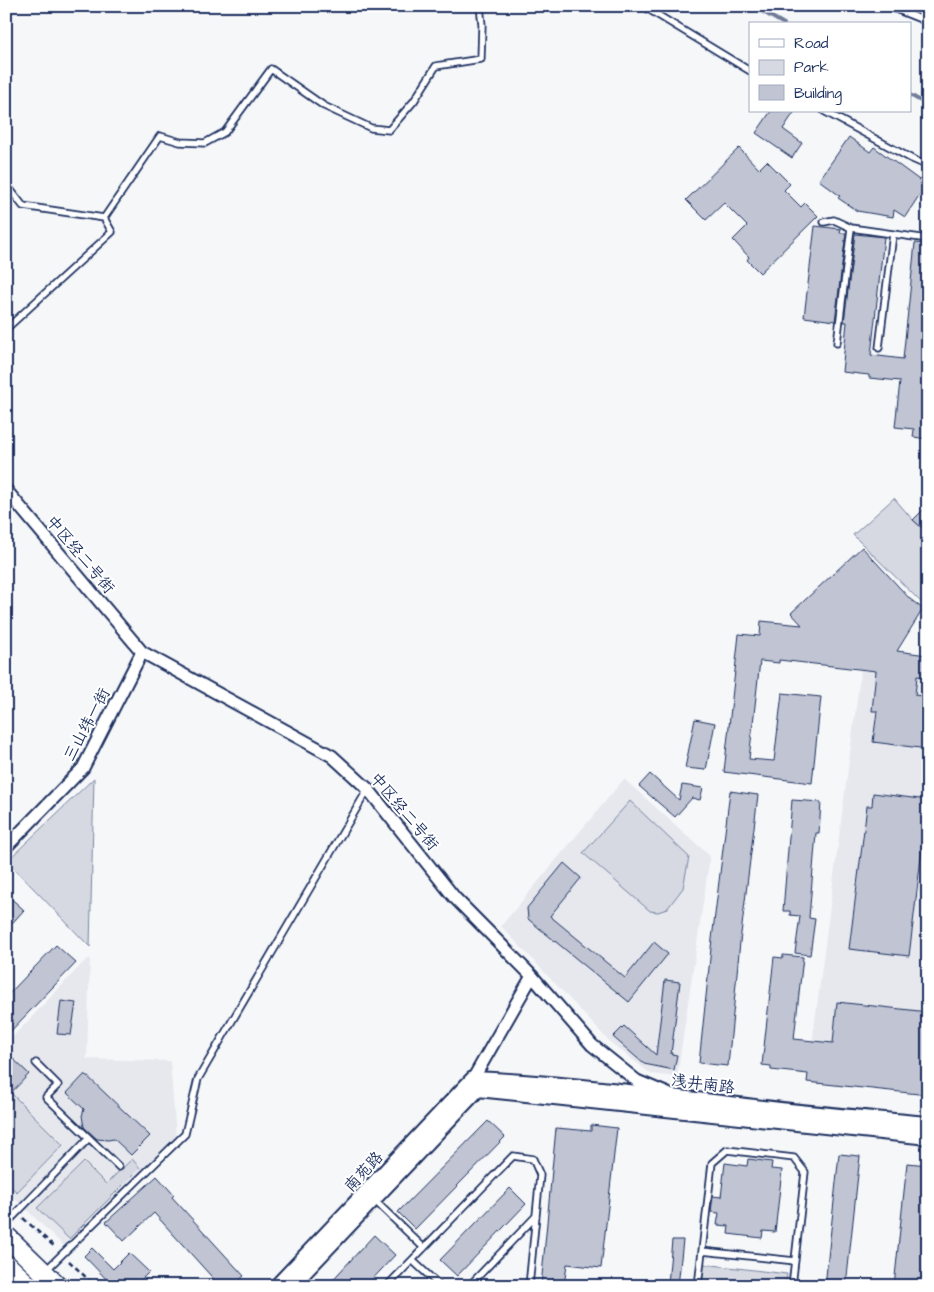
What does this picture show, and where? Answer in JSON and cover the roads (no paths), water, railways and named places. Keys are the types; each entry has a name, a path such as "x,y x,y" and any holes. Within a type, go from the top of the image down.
{"main road":[{"path":"6,1236 58,1286"},
{"path":"6,1264 29,1286"}],"street":[{"name":"中区经二号街","path":"6,490 142,652 332,756 368,789 454,897 534,978 592,1046 637,1080 674,1097"},
{"name":"三山纬一街","path":"6,846 83,768 142,652"},
{"path":"477,1082 534,978"},
{"name":"浅井南路","path":"477,1082 514,1081 928,1124"},
{"name":"浅井南路","path":"477,1082 928,1137"},
{"name":"南苑路","path":"291,1286 370,1196 477,1082"},
{"name":"南苑路","path":"277,1286 370,1196"}],"lane":[{"path":"104,218 160,136 180,142 205,144 225,132 271,69 324,106 371,128 389,130 414,101 436,66 482,59 480,6"},
{"path":"643,6 749,70"},
{"path":"894,6 893,8 928,22"},
{"path":"826,112 928,166"},
{"path":"6,184 23,206 104,218"},
{"path":"6,329 112,232 104,218"},
{"path":"824,222 834,220 851,228 928,239"},
{"path":"837,343 851,228"},
{"path":"879,348 893,234"},
{"path":"44,1272 186,1134 198,1078 368,789"},
{"path":"36,1062 58,1085 46,1096 119,1167"},
{"path":"6,1224 88,1138"},
{"path":"698,1286 712,1163 727,1150 794,1158 805,1172 792,1286"},
{"path":"387,1286 513,1156 533,1159 540,1175 529,1286"},
{"path":"370,1196 424,1248"},
{"path":"469,1286 536,1216"},
{"path":"702,1250 795,1261"},
{"path":"412,1260 440,1286"}],"waterway":[{"path":"753,6 781,22"},
{"path":"912,96 928,105"}]}
